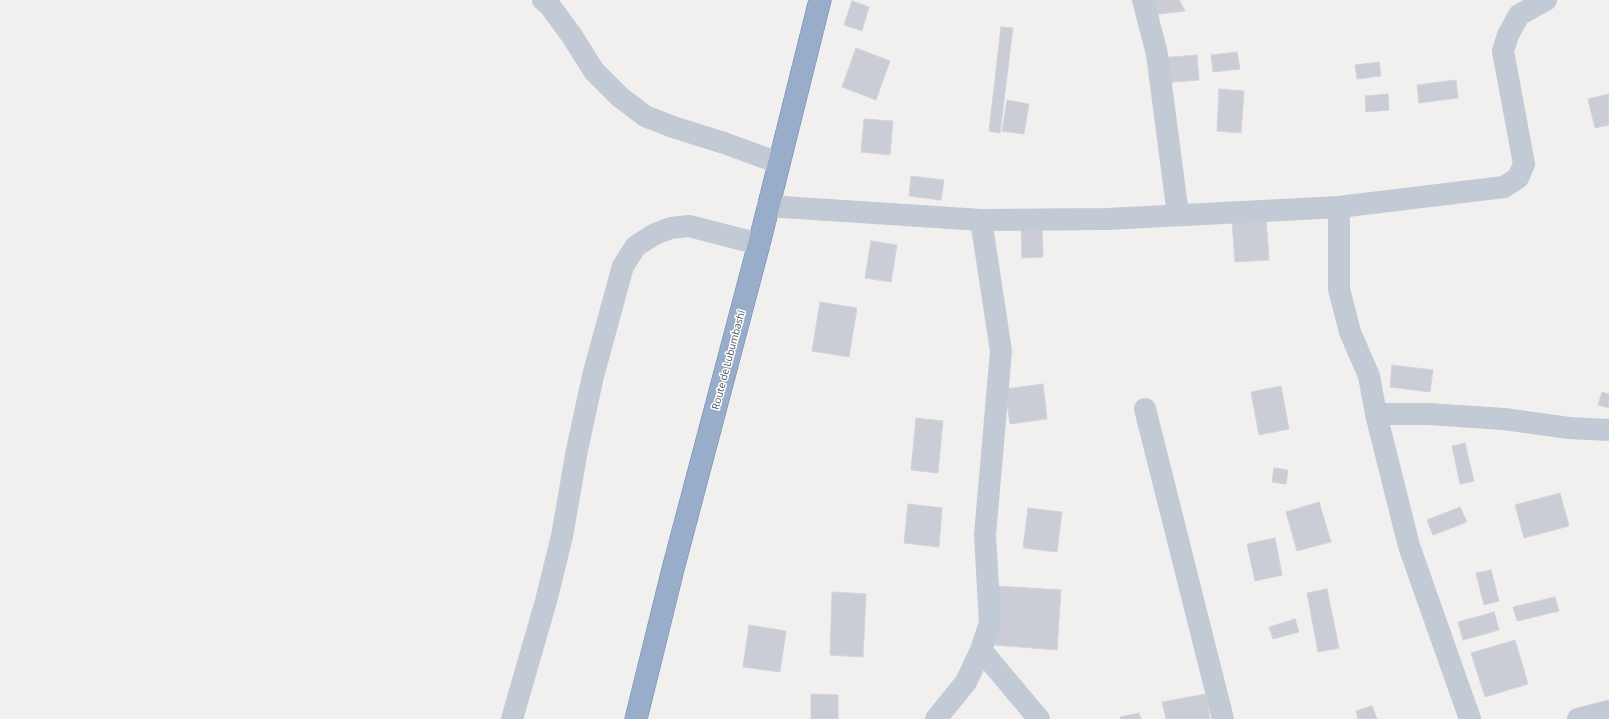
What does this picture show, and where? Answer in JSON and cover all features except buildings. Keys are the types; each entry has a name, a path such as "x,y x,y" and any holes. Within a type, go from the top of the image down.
{"highway":[{"name":"Route de Lubumbashi","path":"636,719 673,569 780,163 820,0"}],"street":[{"path":"543,0 550,6 572,36 594,71 620,97 645,116 780,163"},
{"path":"1143,0 1156,54 1178,215"},
{"path":"768,206 981,220 1107,219 1339,207 1504,187 1518,178 1524,164 1503,51 1508,35 1519,15 1546,0"},
{"path":"1339,207 1338,289 1350,332 1369,376 1376,414 1409,546 1470,719"},
{"path":"936,719 966,682 981,650 990,623 985,535 1001,351 981,220"},
{"path":"512,719 548,594 562,536 577,450 593,376 623,266 636,246 655,234 671,228 689,226 759,244"},
{"path":"1145,409 1223,719"},
{"path":"1376,414 1428,414 1504,419 1569,428 1609,430"},
{"path":"981,650 1033,709 1039,719"},
{"path":"1578,719 1609,711"}]}
